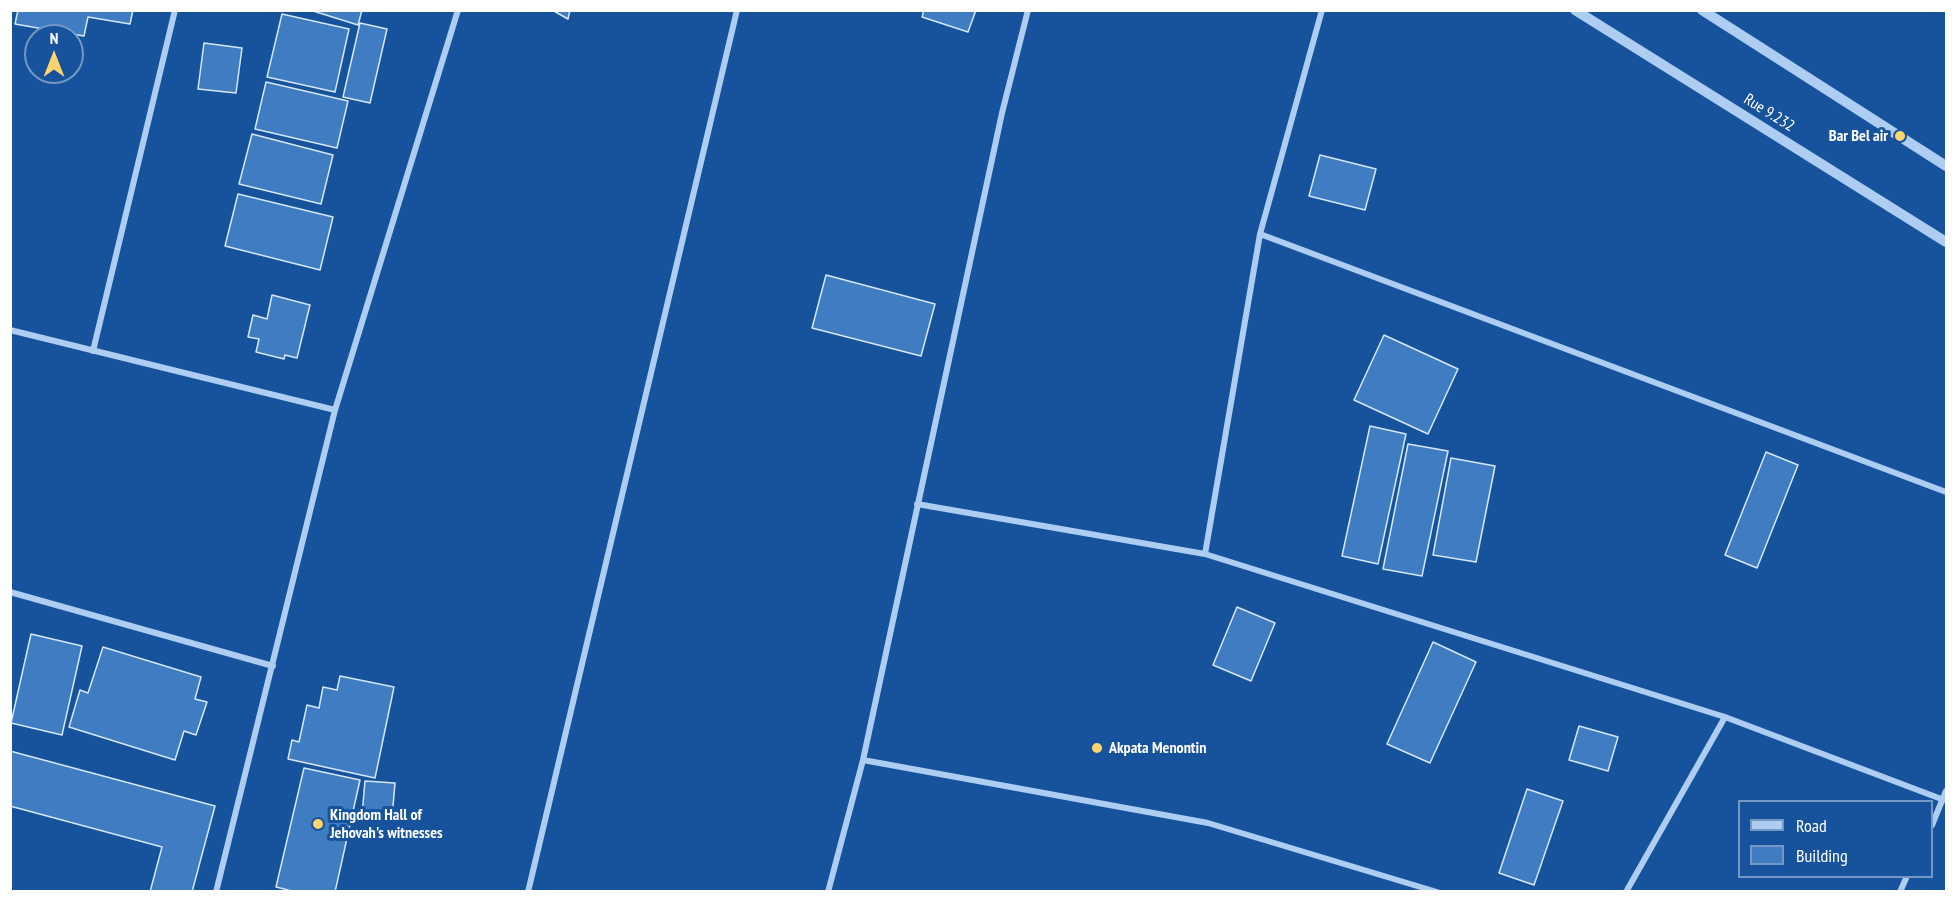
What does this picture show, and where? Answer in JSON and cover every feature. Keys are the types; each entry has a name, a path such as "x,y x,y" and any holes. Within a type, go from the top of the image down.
{"street":[{"path":"93,351 175,10"},
{"path":"216,891 335,410 458,10"},
{"path":"528,891 737,10"},
{"path":"828,891 863,760 1002,113 1028,10"},
{"path":"1205,554 1260,234 1322,10"},
{"name":"Rue 9.232","path":"1575,10 1947,242"},
{"path":"1702,10 1947,166"},
{"path":"1260,234 1947,492"},
{"path":"10,330 335,410"},
{"path":"917,504 1205,554 1725,717 1944,800"},
{"path":"10,591 273,666"},
{"path":"1626,891 1725,717"},
{"path":"863,760 1208,823 1437,891"},
{"path":"1933,823 1947,791"}],"building":[{"path":"18,10 133,10 130,24 88,17 84,36 84,24 15,24"},
{"path":"310,10 362,10 358,25"},
{"path":"552,10 570,10 568,19"},
{"path":"924,10 976,10 968,32 922,17"},
{"path":"282,14 349,29 335,92 267,77"},
{"path":"360,23 387,29 370,103 343,97"},
{"path":"204,43 242,48 236,93 198,89"},
{"path":"266,82 348,101 337,148 255,129"},
{"path":"252,134 333,155 321,204 239,184"},
{"path":"1320,155 1376,169 1365,210 1309,196"},
{"path":"238,194 333,217 320,270 225,246"},
{"path":"826,275 935,304 921,356 812,328"},
{"path":"272,295 310,305 297,358 285,355 284,359 256,352 259,339 248,337 253,315 267,319"},
{"path":"1384,335 1458,369 1428,434 1354,400"},
{"path":"1370,426 1406,434 1378,564 1342,556"},
{"path":"1408,444 1448,451 1422,576 1383,569"},
{"path":"1766,452 1798,465 1757,568 1725,555"},
{"path":"1451,458 1495,466 1476,562 1433,555"},
{"path":"1237,607 1275,623 1251,681 1213,665"},
{"path":"31,634 82,646 62,735 11,723"},
{"path":"1433,642 1476,662 1430,763 1387,744"},
{"path":"103,647 201,677 195,699 207,702 196,735 184,731 175,760 69,727 80,690 88,693"},
{"path":"340,676 394,687 375,778 288,759 292,740 299,742 307,705 319,708 323,687 337,690"},
{"path":"1579,726 1618,737 1608,771 1569,760"},
{"path":"10,751 215,806 192,892 150,892 162,847 10,806"},
{"path":"304,768 360,780 335,892 296,892 276,887"},
{"path":"365,781 395,783 392,818 362,815"},
{"path":"1527,789 1563,801 1534,885 1499,873"}],"place":[{"name":"Bar Bel air","path":"1900,136"},
{"name":"Akpata Menontin","path":"1097,748"},
{"name":"Kingdom Hall of Jehovah's witnesses","path":"318,824"}]}
